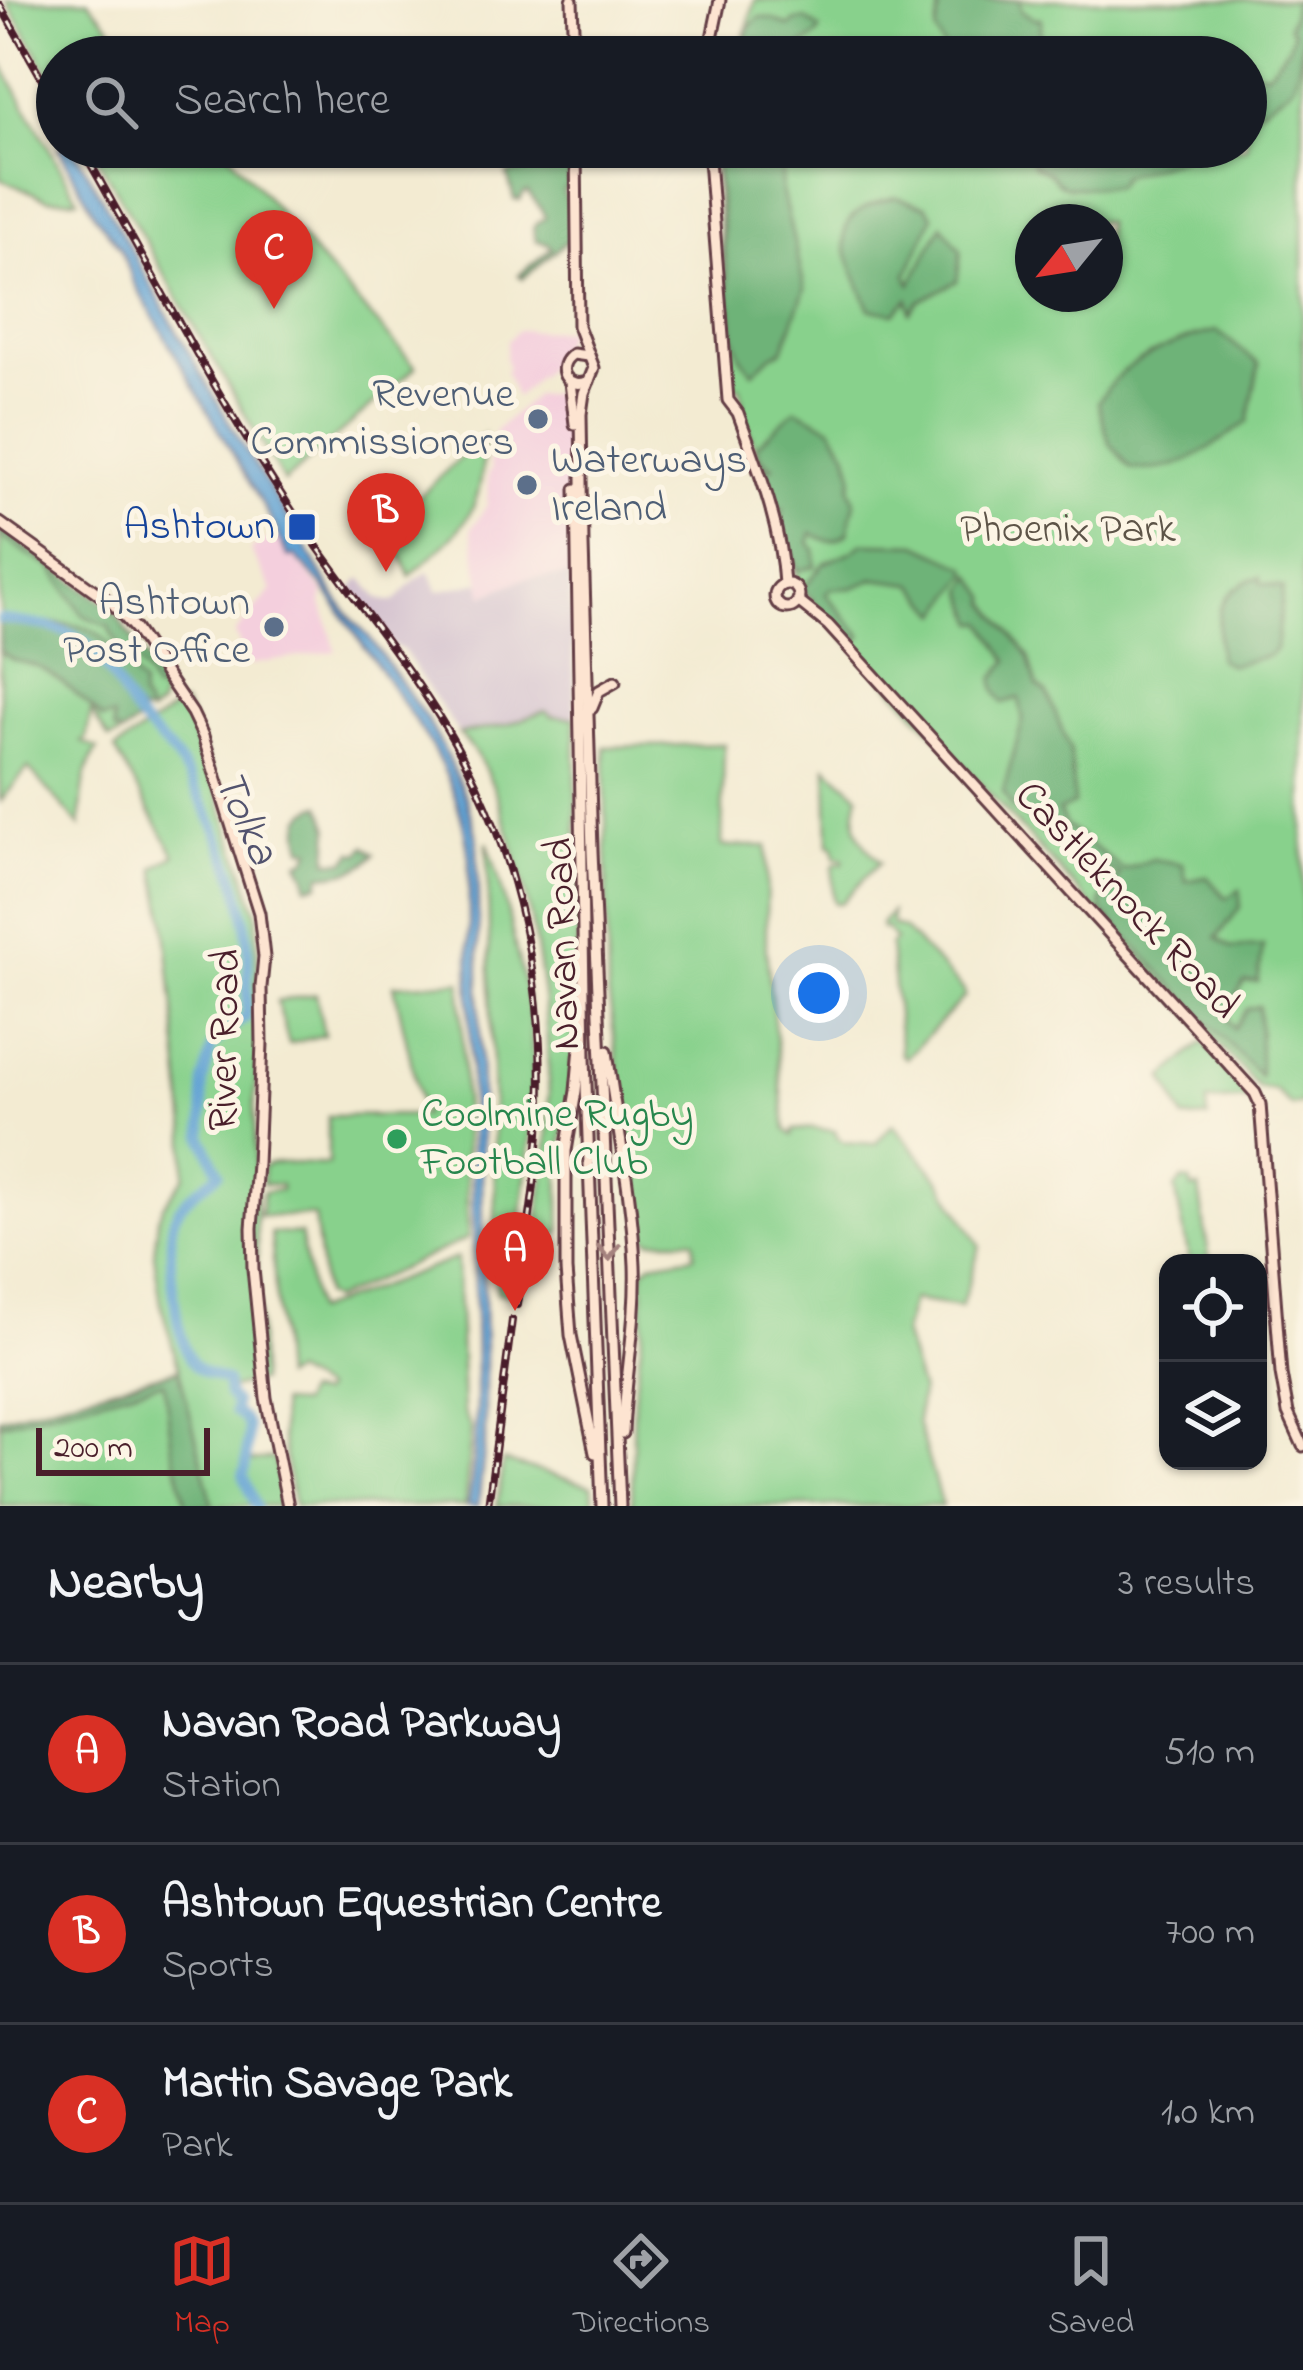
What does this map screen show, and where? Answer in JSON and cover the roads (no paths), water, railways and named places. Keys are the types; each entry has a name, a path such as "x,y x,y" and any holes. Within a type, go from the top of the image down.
{"main road":[{"path":"572,0 573,36"},
{"path":"712,36 720,0"},
{"path":"576,168 578,326 562,370 570,382 579,385 589,381 595,368 578,326"},
{"path":"710,168 728,400 738,413 778,532 784,584"},
{"path":"569,356 588,356"},
{"name":"Navan Road","path":"589,381 580,415 587,664 621,1506"},
{"name":"Navan Road","path":"570,382 576,451 583,937 602,1506"},
{"name":"River Road","path":"0,523 113,604 189,708 203,736 259,913 264,958 254,1269 266,1398 288,1506"},
{"path":"784,584 795,586 799,593 798,601 789,608 778,605 774,594 784,584"},
{"name":"Castleknock Road","path":"798,601 818,614 861,659 1255,1093 1260,1104 1281,1374 1288,1413 1303,1446"},
{"path":"587,664 597,677 615,682 595,697 590,730"},
{"path":"583,937 580,1052 565,1166 566,1255 571,1335 602,1506"},
{"path":"597,956 634,1252 621,1506"}],"water":[{"path":"69,168 85,168 238,437 338,600 428,721 466,798 477,837 485,1356 485,1444 478,1506 468,1506 475,1447 476,1356 469,859 460,812 427,739 323,586 295,556 289,557 135,285 120,248"}],"waterway":[{"name":"Tolka","path":"0,619 58,629 94,650 135,714 190,780 239,891 248,944 246,1018 212,1046 203,1082 203,1137 219,1173 178,1211 171,1250 177,1316 187,1353 200,1370 226,1381 234,1412 246,1422 243,1475 256,1506"}],"railway":[{"path":"0,5 36,68"},
{"path":"93,168 263,465 439,716 497,833 533,973 541,1069 536,1163 517,1305"},
{"path":"488,1506 512,1320"}],"place":[{"name":"Martin Savage Park","path":"274,309"},
{"name":"Revenue Commissioners","path":"538,419"},
{"name":"Waterways Ireland","path":"527,485"},
{"name":"Ashtown","path":"302,527"},
{"name":"Ashtown Equestrian Centre","path":"386,572"},
{"name":"Ashtown Post Office","path":"274,627"},
{"name":"Coolmine Rugby Football Club","path":"397,1139"},
{"name":"Navan Road Parkway","path":"515,1311"}],"park label":[{"name":"Phoenix Park","path":"1068,530"}]}
